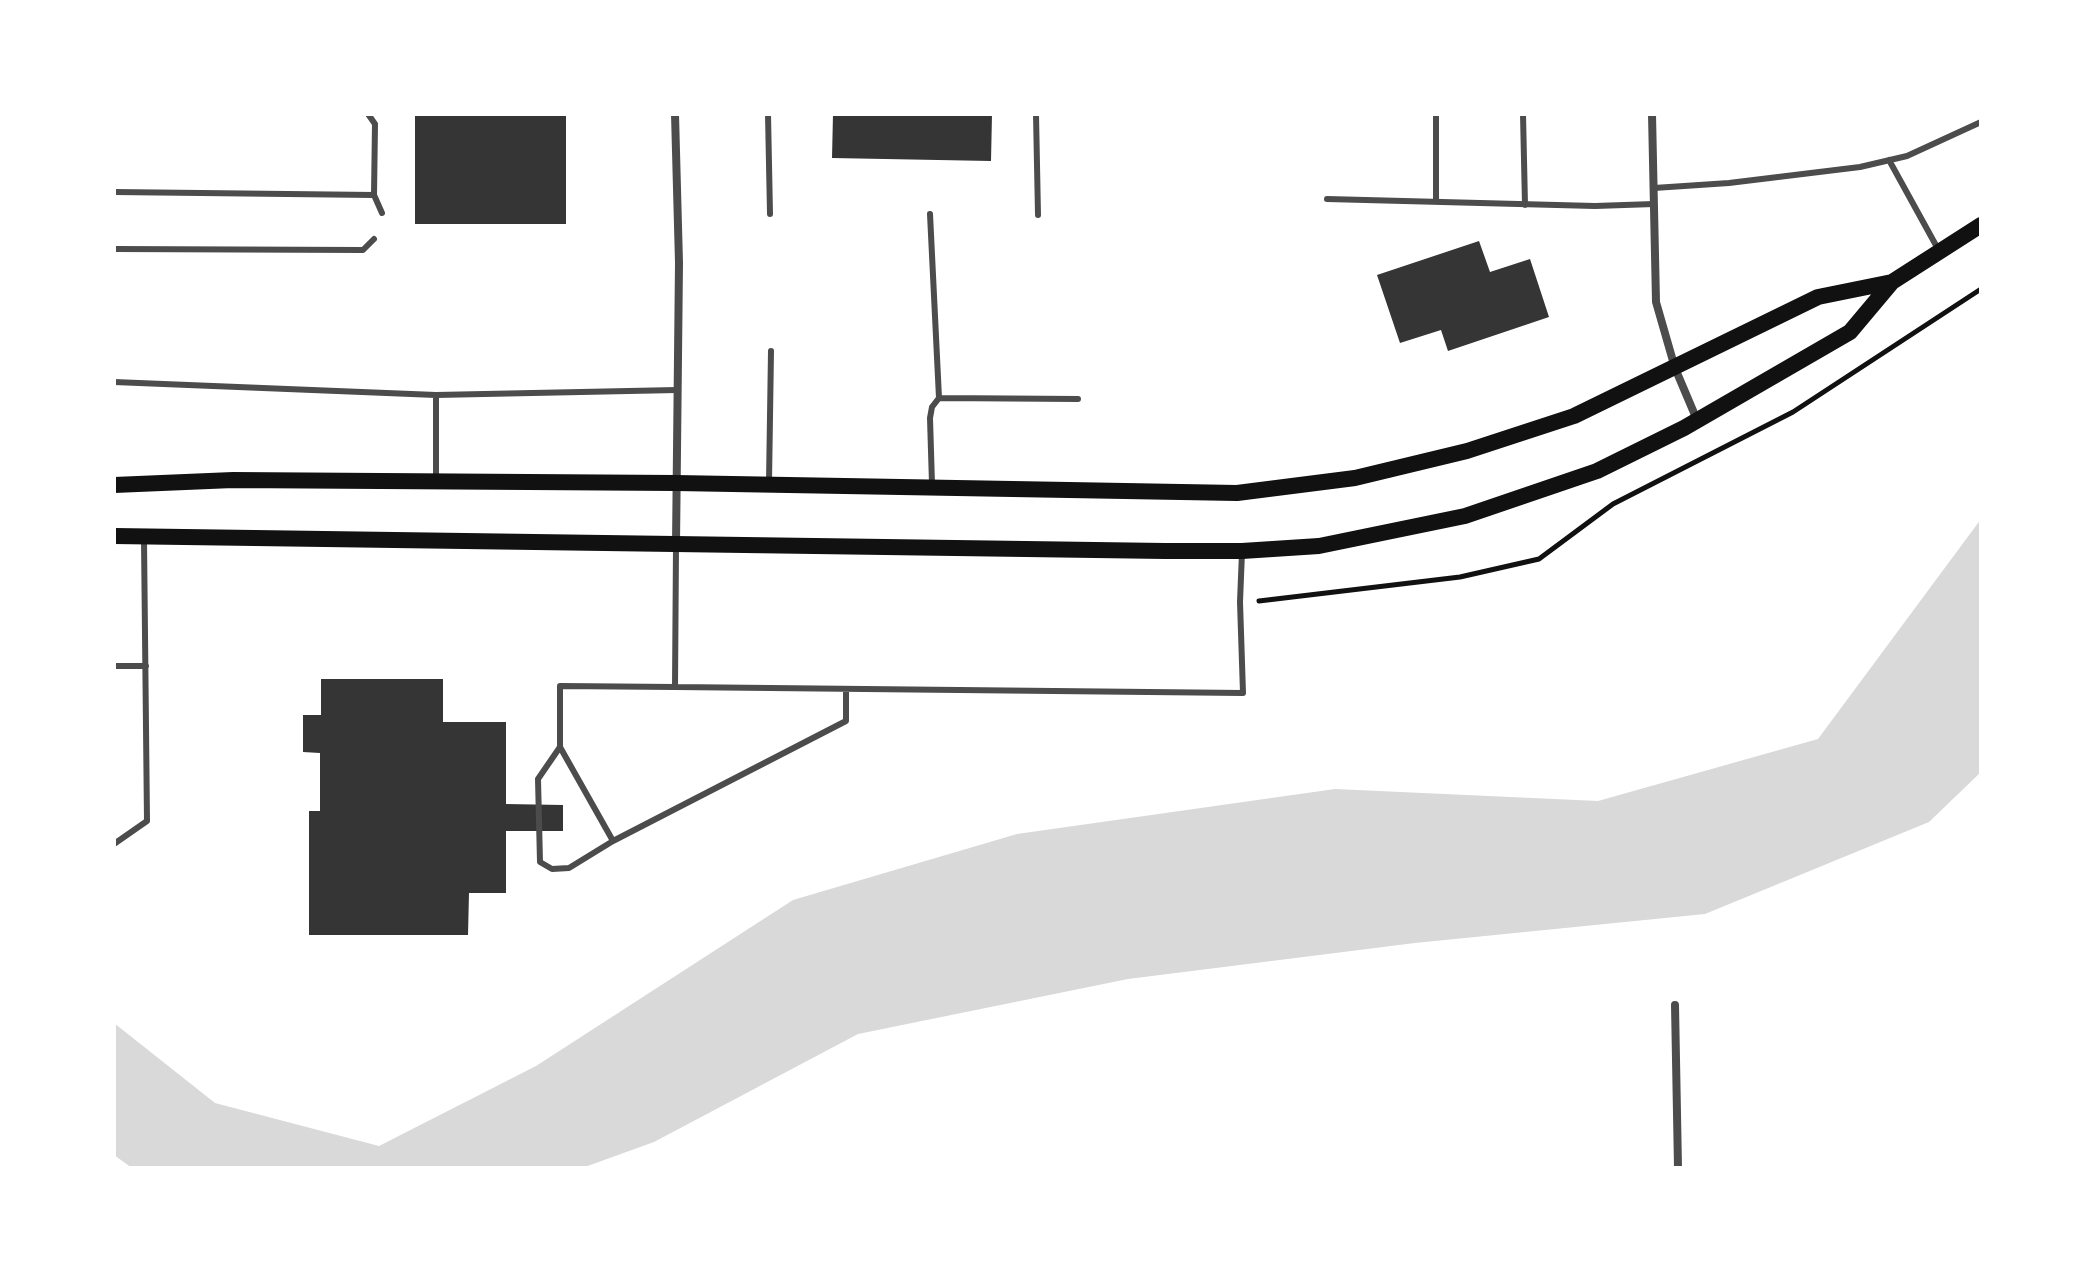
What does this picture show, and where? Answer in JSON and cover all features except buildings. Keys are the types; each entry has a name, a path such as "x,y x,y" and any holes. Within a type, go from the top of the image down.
{"main road":[{"path":"114,536 1242,551 1319,546 1465,516 1597,471 1697,420 1850,332 1892,282 1981,225"},
{"path":"114,485 233,480 436,481 1237,493 1355,478 1467,451 1574,416 1818,297 1892,282"}],"street":[{"path":"675,114 679,263 676,544"},
{"path":"1652,114 1656,302 1675,368 1697,420"},
{"path":"1675,1005 1678,1168"}],"lane":[{"path":"368,114 375,124 374,195 382,213"},
{"path":"768,114 770,214"},
{"path":"1036,114 1038,215"},
{"path":"1436,114 1436,202"},
{"path":"1523,114 1525,205"},
{"path":"1654,188 1807,175 1860,167 1907,156 1981,122"},
{"path":"1889,160 1939,252"},
{"path":"114,192 374,195"},
{"path":"1327,199 1525,205 1654,204"},
{"path":"930,214 939,398 932,407 930,418 932,488"},
{"path":"114,249 363,250 374,239"},
{"path":"769,485 771,351"},
{"path":"114,382 436,395 677,390"},
{"path":"436,395 436,481"},
{"path":"939,398 1078,399"},
{"path":"114,844 147,821 144,536"},
{"path":"675,687 676,544"},
{"path":"613,841 560,747 560,686 1243,693 1242,551"},
{"path":"114,666 146,666"},
{"path":"560,747 538,779 540,862 552,869 569,868 613,841 846,721 846,689"}],"shaded area":[{"path":"1981,519 1981,772 1929,822 1705,914 1415,943 1128,979 858,1034 654,1142 582,1168 132,1168 114,1155 114,1023 215,1103 379,1146 536,1066 793,900 1017,834 1335,789 1598,801 1818,739"}]}
